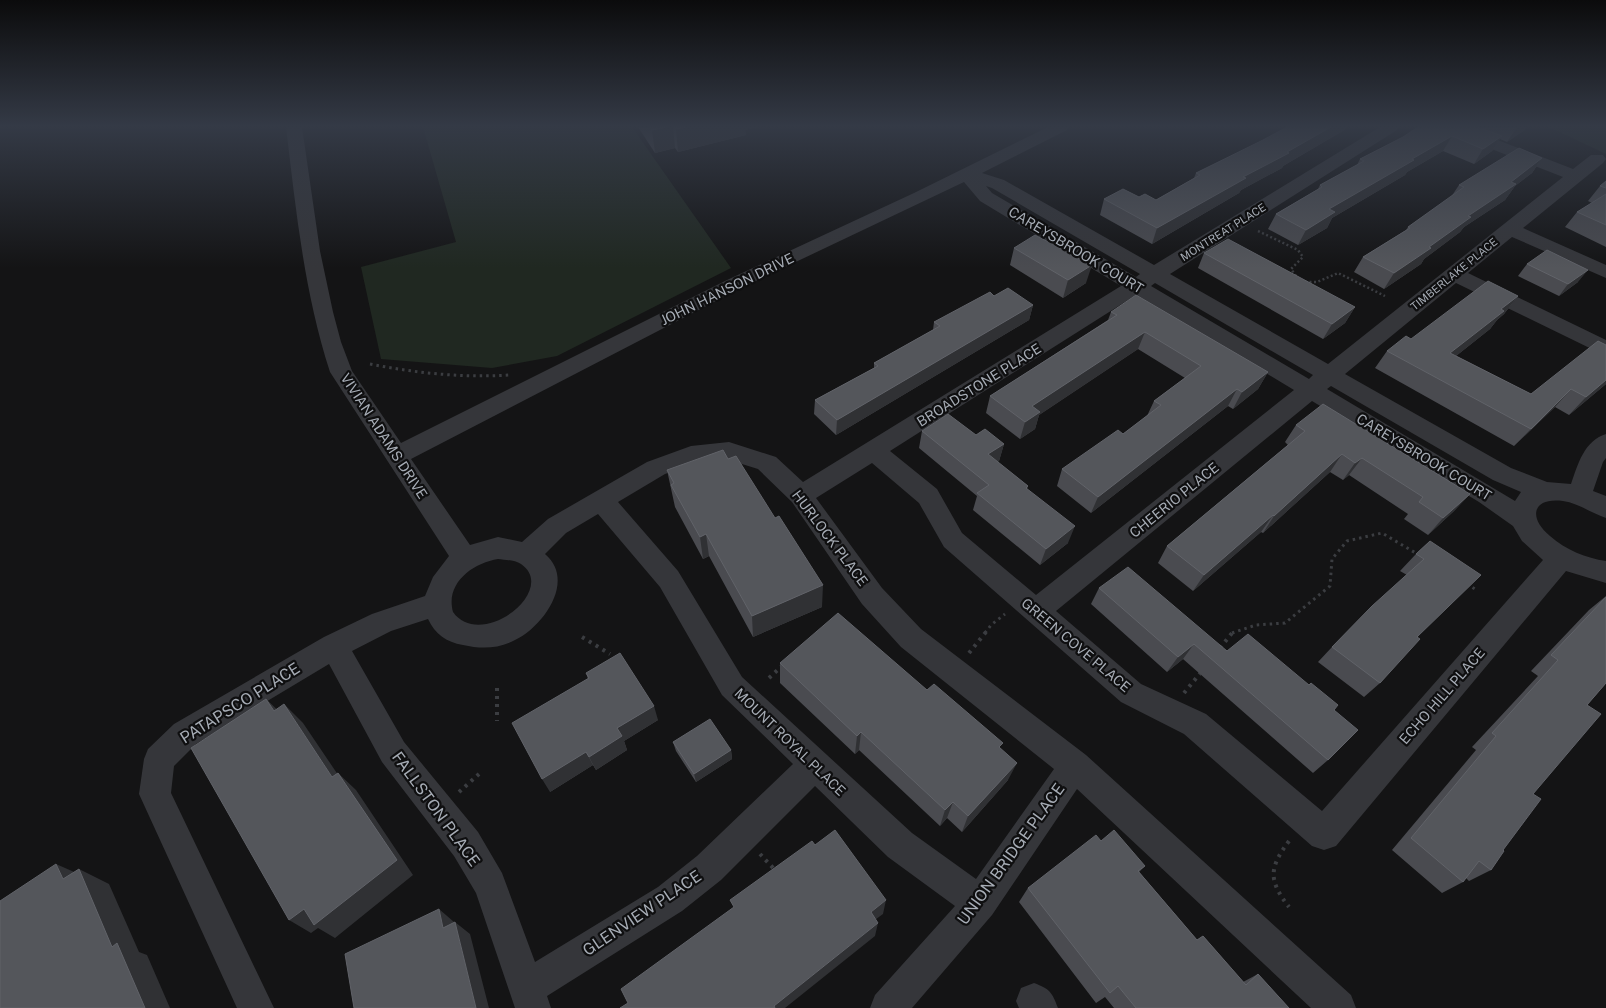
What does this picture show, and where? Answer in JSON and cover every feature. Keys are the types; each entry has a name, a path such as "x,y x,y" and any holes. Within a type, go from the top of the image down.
{"street":[{"name":"VIVIAN ADAMS DRIVE","path":"301,174 317,290 333,352 341,372 465,559"},
{"name":"JOHN HANSON DRIVE","path":"396,456 542,384 734,284 920,197 964,174"},
{"name":"CAREYSBROOK COURT","path":"967,174 986,197 1488,495 1525,521"},
{"name":"CAREYSBROOK COURT","path":"969,174 998,184 1502,474 1542,491 1560,491 1579,496 1606,508"},
{"name":"MONTREAT PLACE","path":"1156,274 1316,174"},
{"path":"1569,174 1574,176"},
{"name":"TIMBERLAKE PLACE","path":"1311,389 1577,174"},
{"path":"1509,230 1606,272"},
{"name":"BROADSTONE PLACE","path":"801,495 1156,274"},
{"path":"1453,274 1606,348"},
{"name":"CHEERIO PLACE","path":"1029,605 1311,389"},
{"path":"1579,496 1592,458 1606,443"},
{"name":"HURLOCK PLACE","path":"528,553 557,526 656,468 691,455 729,451 767,463 801,495 872,596 911,638 1075,766 1338,1008"},
{"name":"GREEN COVE PLACE","path":"874,451 928,496 953,540 1131,693 1195,724 1324,834"},
{"path":"1542,491 1527,500 1523,511 1525,521 1532,535 1546,549 1561,558 1594,572 1606,572"},
{"name":"MOUNT ROYAL PLACE","path":"601,500 669,579 732,686 900,846 980,903"},
{"path":"514,548 528,553 543,568 546,587 541,601 532,614 518,626 502,633 484,637 468,636 446,624 440,615 437,604 438,592 453,568 480,551 514,548"},
{"name":"ECHO HILL PLACE","path":"1324,834 1561,558"},
{"name":"PATAPSCO PLACE","path":"256,1008 155,794 159,759 185,734 334,646 382,622 437,604"},
{"name":"FALLSTON PLACE","path":"334,646 393,752 466,844 490,885 530,998"},
{"name":"GLENVIEW PLACE","path":"530,998 678,893 709,868 814,765"},
{"name":"UNION BRIDGE PLACE","path":"888,1008 980,903 1075,766"}],"path":[{"path":"1240,222 1298,250 1303,257 1291,269 1296,277 1305,282 1317,282 1338,273 1385,296"},
{"path":"370,364 441,376 476,378 517,375"},
{"path":"1214,655 1232,633 1256,625 1285,623 1310,604 1330,586 1332,559 1347,541 1382,533 1424,558"},
{"path":"1467,584 1475,588"},
{"path":"950,670 975,647 991,625 1029,605"},
{"path":"582,636 610,654"},
{"path":"770,678 783,665"},
{"path":"1179,699 1202,670"},
{"path":"497,688 497,721"},
{"path":"1289,907 1280,896 1274,884 1272,868 1276,857 1295,834"}],"shaded area":[{"path":"436,174 665,174 731,268 557,356 492,368 381,359 361,267 456,242"}],"building":[{"path":"1198,174 1249,174 1243,177 1246,178 1157,228 1104,199 1123,189 1139,197 1145,194 1156,200 1200,175"},
{"path":"1340,174 1390,174 1329,209 1335,212 1306,230 1276,214 1322,187 1320,185"},
{"path":"1477,174 1521,174 1511,182 1516,184 1468,216 1471,217 1429,247 1431,248 1394,273 1363,257 1410,228 1408,227 1464,187 1459,185"},
{"path":"1606,181 1606,188 1600,186"},
{"path":"1606,194 1606,225 1577,212"},
{"path":"1035,235 1092,265 1068,280 1014,248"},
{"path":"1228,239 1355,307 1332,324 1204,253"},
{"path":"1547,250 1588,270 1568,284 1527,264"},
{"path":"1488,281 1518,296 1501,309 1504,311 1450,353 1531,394 1598,341 1606,345 1606,380 1586,397 1571,389 1531,429 1387,351 1406,336 1411,339"},
{"path":"1008,288 1033,305 837,420 815,400 878,366 874,363 940,326 934,322 990,292 994,296"},
{"path":"1136,295 1268,372 1242,392 1237,389 1098,497 1062,469 1118,430 1123,434 1161,405 1154,401 1201,366 1145,332 1032,406 1040,412 1025,422 990,396 1117,315 1111,312"},
{"path":"1323,404 1470,494 1443,518 1419,502 1423,497 1362,458 1355,463 1342,454 1274,516 1204,575 1167,546 1305,431 1296,425"},
{"path":"948,414 976,435 985,429 1004,444 988,454 1028,486 1026,488 1075,526 1046,549 977,493 989,485 922,431"},
{"path":"723,450 728,459 736,456 775,518 779,516 823,585 752,616 706,534 700,537 671,485 674,483 667,470"},
{"path":"1430,541 1481,575 1417,637 1420,639 1380,683 1332,647 1372,606 1424,559 1416,554"},
{"path":"1128,567 1227,651 1248,634 1309,685 1311,683 1338,705 1334,710 1358,730 1328,760 1194,644 1178,657 1099,588"},
{"path":"1606,597 1606,683 1587,705 1601,714 1533,794 1541,799 1503,850 1491,870 1479,861 1463,882 1411,838 1496,736 1492,733 1558,660 1551,655"},
{"path":"838,613 927,690 934,684 1003,743 999,747 1017,763 968,816 953,802 945,810 861,732 857,736 780,663"},
{"path":"620,653 654,706 617,728 622,736 589,757 586,752 542,779 512,723 589,678 586,673"},
{"path":"266,699 274,711 284,704 332,777 338,773 397,860 314,925 304,909 289,920 191,748"},
{"path":"710,719 731,750 694,774 673,742"},
{"path":"835,830 886,900 871,912 878,923 774,1006 775,1008 620,1008 628,1003 621,989 734,907 730,900 812,841 815,845"},
{"path":"1114,830 1145,866 1138,871 1197,940 1203,936 1246,985 1258,974 1289,1008 1136,1008 1118,986 1110,993 1028,888 1096,835 1101,841"},
{"path":"56,864 63,879 79,869 112,947 117,943 145,1008 0,1008 0,901"},
{"path":"439,909 443,928 455,922 476,1008 354,1008 345,954"}]}
